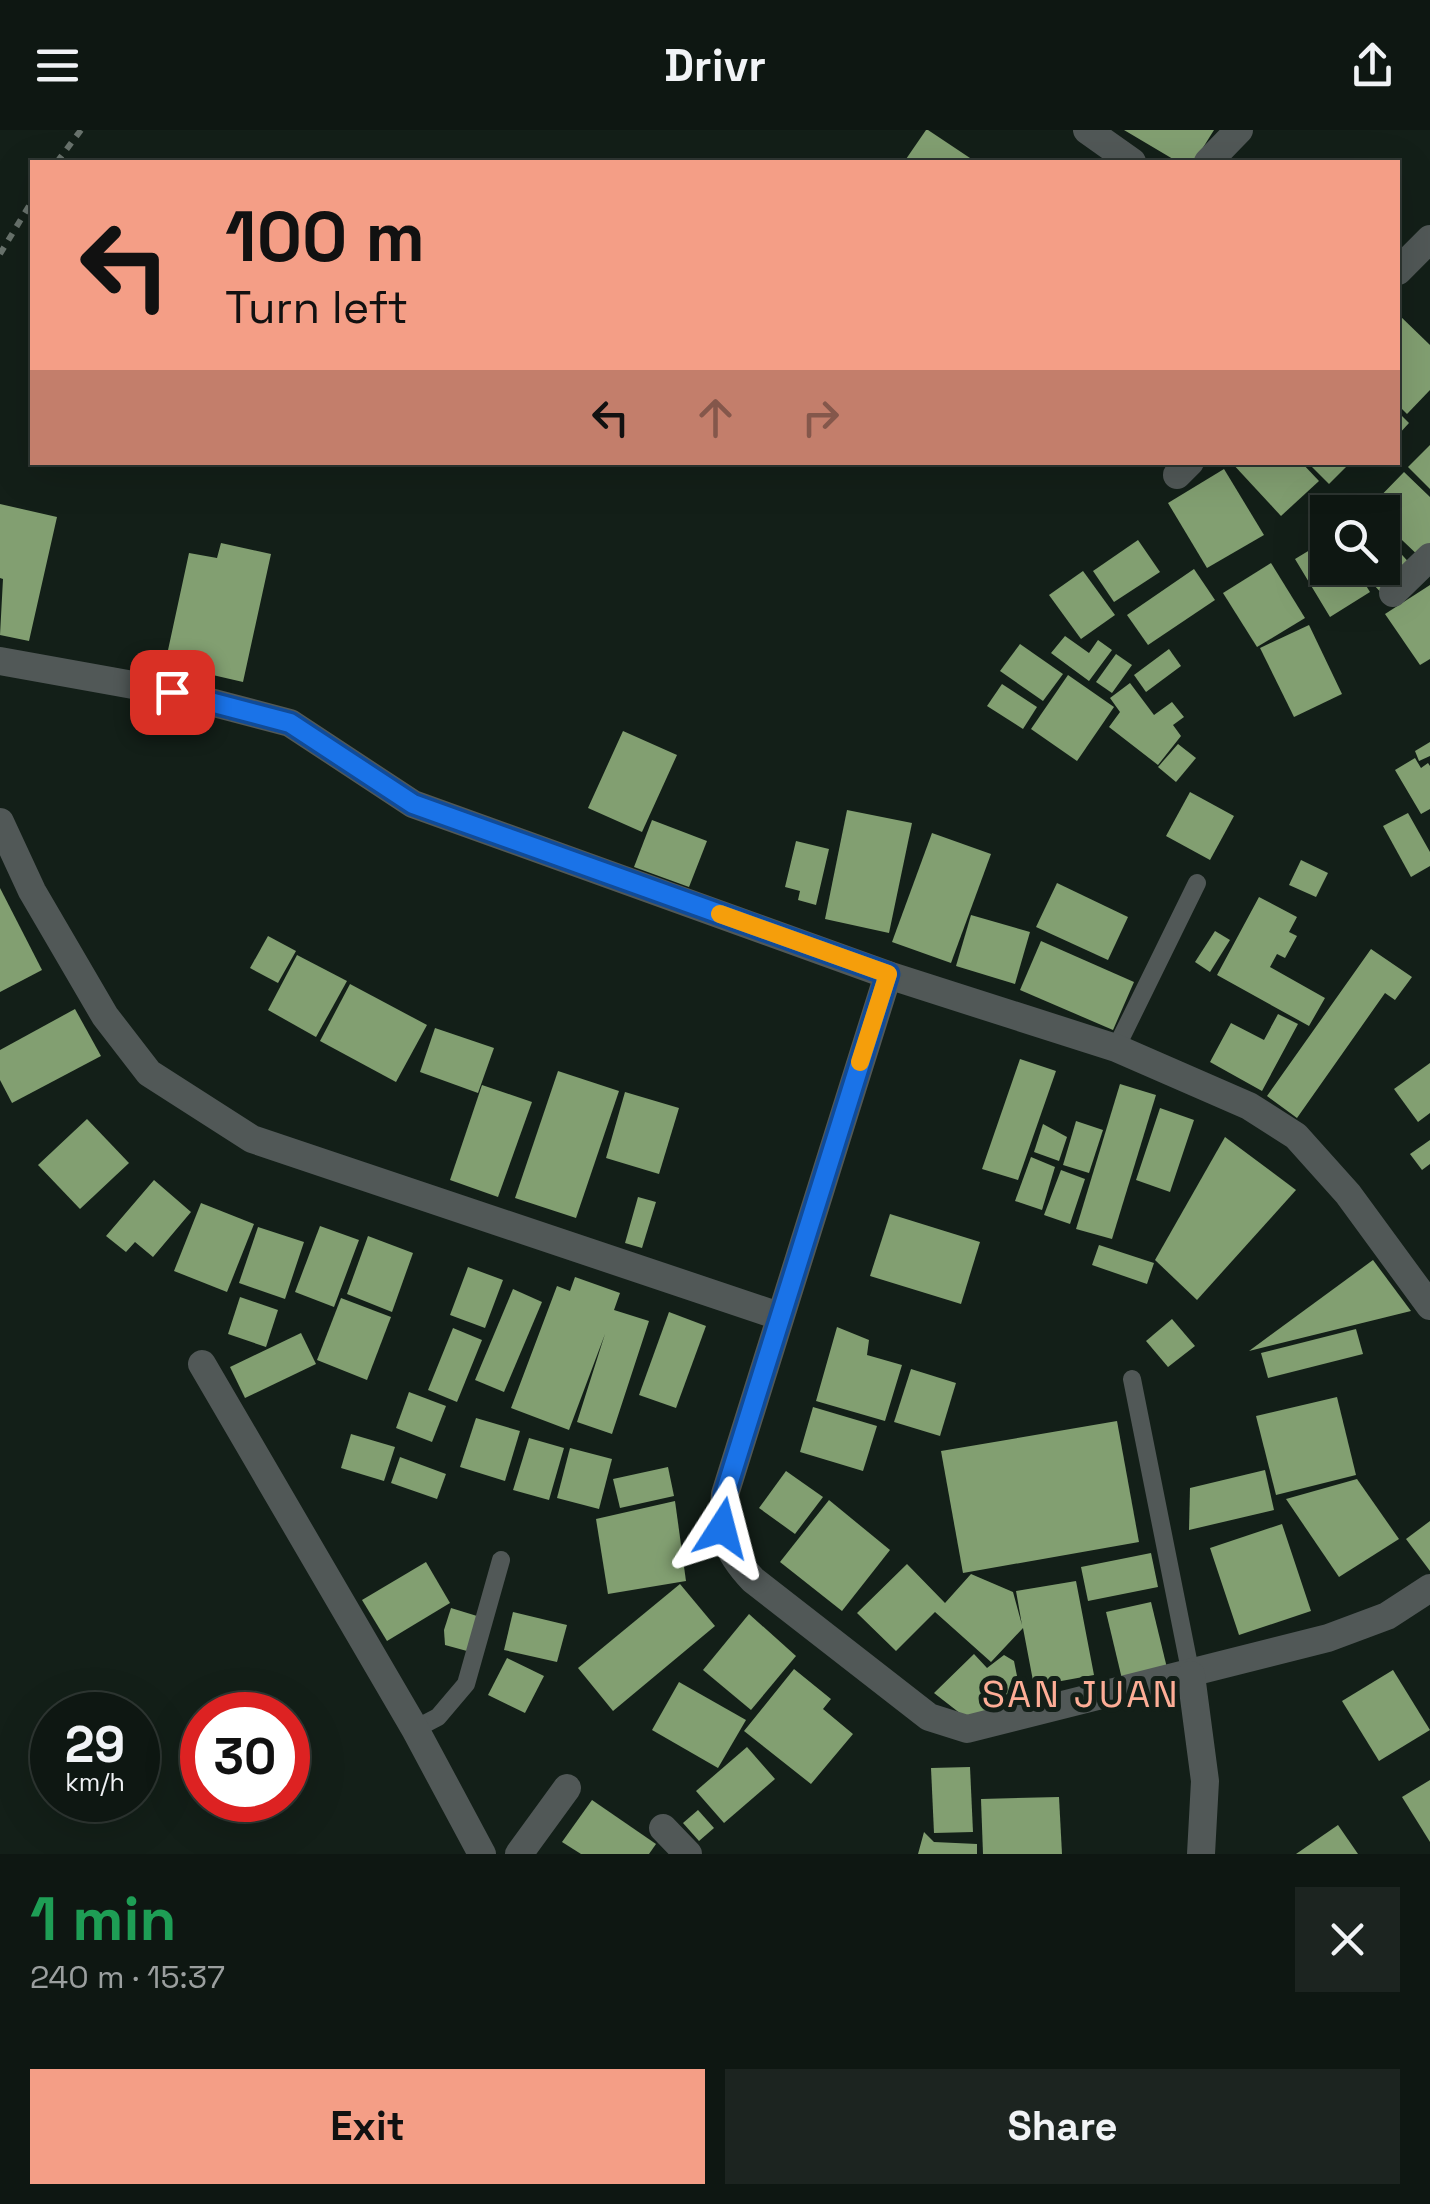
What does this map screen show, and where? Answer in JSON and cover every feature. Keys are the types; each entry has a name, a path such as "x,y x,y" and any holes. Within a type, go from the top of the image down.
{"street":[{"path":"1087,130 1129,160"},
{"path":"1210,160 1240,130"},
{"path":"1400,268 1430,240"},
{"path":"1393,593 1430,557"},
{"path":"0,661 172,692 290,723 413,804 888,974 1116,1048 1250,1106 1296,1136 1348,1194 1430,1306"},
{"path":"0,822 32,891 105,1016 138,1059 150,1073 252,1140 780,1316"},
{"path":"888,974 725,1494 722,1528 733,1559 753,1580 929,1717 966,1729 1328,1638 1388,1616 1430,1588"},
{"path":"202,1364 415,1729 482,1854"},
{"path":"1190,1675 1204,1781 1201,1854"},
{"path":"518,1854 567,1788"},
{"path":"664,1828 688,1854"}],"lane":[{"path":"1116,1048 1197,884"},
{"path":"1132,1379 1190,1675"},
{"path":"415,1729 438,1717 466,1684 501,1560"}],"path":[{"path":"58,160 81,130"},
{"path":"0,254 30,204"}],"building":[{"path":"928,130 973,160 905,160"},
{"path":"1124,130 1214,130 1195,160 1175,160"},
{"path":"1400,316 1430,345 1430,390 1407,414 1400,407"},
{"path":"1400,414 1409,423 1400,433"},
{"path":"1430,445 1430,489 1408,467"},
{"path":"1234,465 1304,465 1319,481 1281,516"},
{"path":"1310,465 1348,465 1329,484"},
{"path":"1224,469 1264,535 1207,568 1168,503"},
{"path":"1404,472 1430,497 1430,553 1423,560 1400,538 1400,495 1382,495"},
{"path":"0,504 57,517 29,641 0,635"},
{"path":"1138,540 1160,572 1114,602 1093,571"},
{"path":"221,543 271,554 243,682 165,664 189,553 217,558"},
{"path":"1310,550 1310,584 1295,559"},
{"path":"1400,553 1415,569 1400,583"},
{"path":"1271,563 1305,618 1257,647 1223,593"},
{"path":"1194,569 1215,600 1148,645 1127,615"},
{"path":"1083,571 1115,615 1081,639 1049,595"},
{"path":"1311,585 1366,585 1370,592 1330,617"},
{"path":"1374,585 1398,585 1385,597"},
{"path":"1430,585 1430,659 1420,665 1385,614"},
{"path":"1309,625 1342,694 1294,717 1260,648"},
{"path":"1065,636 1089,653 1098,640 1112,650 1089,681 1051,653"},
{"path":"1020,644 1063,674 1043,701 1000,671"},
{"path":"1169,649 1181,666 1146,692 1134,675"},
{"path":"1116,654 1132,665 1112,693 1096,682"},
{"path":"1068,675 1114,707 1077,761 1031,729"},
{"path":"1130,683 1154,715 1172,702 1184,717 1173,725 1181,736 1158,765 1109,727 1120,712 1110,698"},
{"path":"1002,684 1037,707 1023,729 987,706"},
{"path":"623,731 677,755 642,832 588,808"},
{"path":"1430,742 1430,756 1419,761 1415,751"},
{"path":"1178,744 1196,758 1176,782 1158,767"},
{"path":"1415,758 1421,768 1428,763 1430,766 1430,809 1421,814 1395,770"},
{"path":"1190,792 1234,816 1210,860 1166,836"},
{"path":"847,810 912,823 889,933 825,919"},
{"path":"1408,813 1430,852 1430,866 1411,877 1383,826"},
{"path":"652,820 707,841 689,887 634,867"},
{"path":"932,833 991,854 951,963 892,942"},
{"path":"796,841 829,849 816,905 798,900 800,891 785,887"},
{"path":"1301,860 1328,873 1316,897 1289,885"},
{"path":"1057,883 1128,917 1108,960 1036,927"},
{"path":"0,888 42,970 0,992"},
{"path":"1259,897 1297,917 1289,932 1297,936 1285,958 1277,954 1270,967 1325,998 1309,1026 1217,975"},
{"path":"971,915 1030,932 1015,984 956,966"},
{"path":"1215,931 1230,940 1210,972 1195,962"},
{"path":"268,936 296,951 278,983 250,968"},
{"path":"1041,941 1134,982 1113,1030 1020,990"},
{"path":"1371,949 1412,977 1395,1000 1385,993 1297,1118 1267,1096"},
{"path":"297,955 347,981 316,1037 268,1010"},
{"path":"350,984 427,1025 396,1082 320,1041"},
{"path":"75,1009 101,1056 12,1103 0,1080 0,1050"},
{"path":"1278,1014 1298,1024 1262,1091 1210,1062 1231,1023 1264,1040"},
{"path":"435,1028 494,1048 478,1093 420,1072"},
{"path":"1020,1059 1056,1071 1018,1180 982,1169"},
{"path":"1430,1063 1430,1113 1418,1122 1394,1089"},
{"path":"558,1071 619,1091 576,1218 515,1198"},
{"path":"1120,1084 1156,1095 1112,1239 1076,1229"},
{"path":"482,1085 532,1102 498,1197 450,1180"},
{"path":"625,1092 679,1108 659,1174 606,1158"},
{"path":"1160,1108 1194,1120 1170,1192 1136,1180"},
{"path":"87,1119 129,1163 80,1209 38,1165"},
{"path":"1076,1121 1103,1130 1089,1173 1063,1165"},
{"path":"1043,1124 1067,1137 1059,1161 1034,1152"},
{"path":"1225,1137 1296,1190 1197,1300 1155,1260"},
{"path":"1430,1140 1430,1164 1422,1170 1410,1154"},
{"path":"1031,1157 1055,1167 1042,1210 1015,1201"},
{"path":"1061,1170 1085,1179 1070,1224 1044,1215"},
{"path":"154,1180 191,1212 153,1257 135,1242 126,1252 106,1236"},
{"path":"638,1197 656,1202 642,1248 625,1243"},
{"path":"201,1203 254,1224 227,1292 174,1271"},
{"path":"890,1214 980,1242 961,1304 870,1276"},
{"path":"320,1226 359,1240 334,1307 295,1292"},
{"path":"258,1227 304,1242 285,1299 239,1283"},
{"path":"368,1236 413,1253 392,1312 347,1294"},
{"path":"1099,1245 1154,1263 1147,1284 1092,1265"},
{"path":"1373,1260 1411,1311 1249,1351"},
{"path":"468,1267 503,1280 485,1328 450,1315"},
{"path":"575,1277 620,1293 614,1310 649,1321 612,1434 577,1422 605,1334 569,1430 511,1408 557,1286 570,1291"},
{"path":"513,1289 542,1302 504,1392 475,1380"},
{"path":"240,1297 278,1310 266,1347 228,1334"},
{"path":"341,1298 391,1317 367,1380 317,1360"},
{"path":"669,1312 706,1326 676,1408 639,1395"},
{"path":"1172,1319 1195,1346 1168,1367 1146,1341"},
{"path":"837,1327 869,1340 867,1355 902,1365 885,1421 816,1401"},
{"path":"453,1328 482,1340 457,1402 428,1390"},
{"path":"1356,1329 1363,1354 1268,1378 1261,1353"},
{"path":"301,1333 316,1364 245,1398 230,1367"},
{"path":"911,1369 956,1383 940,1436 894,1422"},
{"path":"409,1392 446,1406 432,1442 396,1428"},
{"path":"1337,1397 1356,1475 1276,1495 1256,1416"},
{"path":"813,1407 877,1426 863,1471 800,1452"},
{"path":"476,1418 520,1431 505,1481 460,1467"},
{"path":"1117,1421 1139,1542 963,1573 941,1451"},
{"path":"351,1434 395,1447 384,1481 341,1468"},
{"path":"529,1438 564,1448 549,1500 513,1490"},
{"path":"570,1448 612,1459 599,1509 557,1498"},
{"path":"400,1457 446,1474 437,1499 391,1483"},
{"path":"668,1467 674,1496 620,1508 613,1479"},
{"path":"1265,1470 1274,1510 1189,1530 1190,1488"},
{"path":"786,1471 823,1497 795,1534 759,1508"},
{"path":"1357,1479 1399,1539 1339,1577 1286,1499"},
{"path":"829,1500 890,1550 842,1611 780,1562"},
{"path":"675,1501 686,1581 608,1594 596,1519"},
{"path":"1430,1521 1430,1571 1406,1539"},
{"path":"1282,1524 1311,1611 1239,1635 1210,1548"},
{"path":"1151,1553 1158,1587 1088,1601 1081,1567"},
{"path":"426,1562 450,1603 387,1641 362,1600"},
{"path":"907,1564 945,1603 971,1574 1013,1592 1022,1625 1016,1591 1076,1581 1094,1675 1034,1686 1023,1628 991,1662 935,1612 896,1651 857,1613"},
{"path":"680,1584 715,1626 613,1711 578,1668"},
{"path":"1151,1602 1167,1668 1122,1679 1106,1612"},
{"path":"451,1608 477,1616 467,1651 445,1645 444,1630"},
{"path":"513,1612 567,1625 557,1662 504,1650"},
{"path":"749,1614 796,1656 751,1710 703,1670"},
{"path":"974,1654 987,1668 1004,1655 1014,1661 1023,1706 970,1721 934,1693"},
{"path":"507,1658 544,1676 525,1713 488,1695"},
{"path":"794,1669 831,1699 823,1709 853,1734 811,1784 744,1731"},
{"path":"1393,1670 1430,1730 1379,1761 1342,1701"},
{"path":"679,1682 746,1720 718,1768 652,1730"},
{"path":"747,1747 775,1779 724,1823 696,1791"},
{"path":"970,1767 973,1832 934,1833 931,1768"},
{"path":"1430,1780 1430,1842 1402,1797"},
{"path":"1059,1797 1062,1854 983,1854 981,1799"},
{"path":"592,1800 656,1844 649,1854 581,1854 562,1842"},
{"path":"698,1810 714,1828 699,1841 683,1823"},
{"path":"1338,1825 1358,1854 1296,1854"},
{"path":"924,1832 934,1842 977,1844 977,1854 918,1854"}],"slow traffic":[{"path":"720,914 888,974 860,1062"}],"district":[{"name":"SAN JUAN","path":"1081,1694"}],"route":[{"path":"172,692 290,723 413,804 888,974 725,1494 722,1528"}]}
